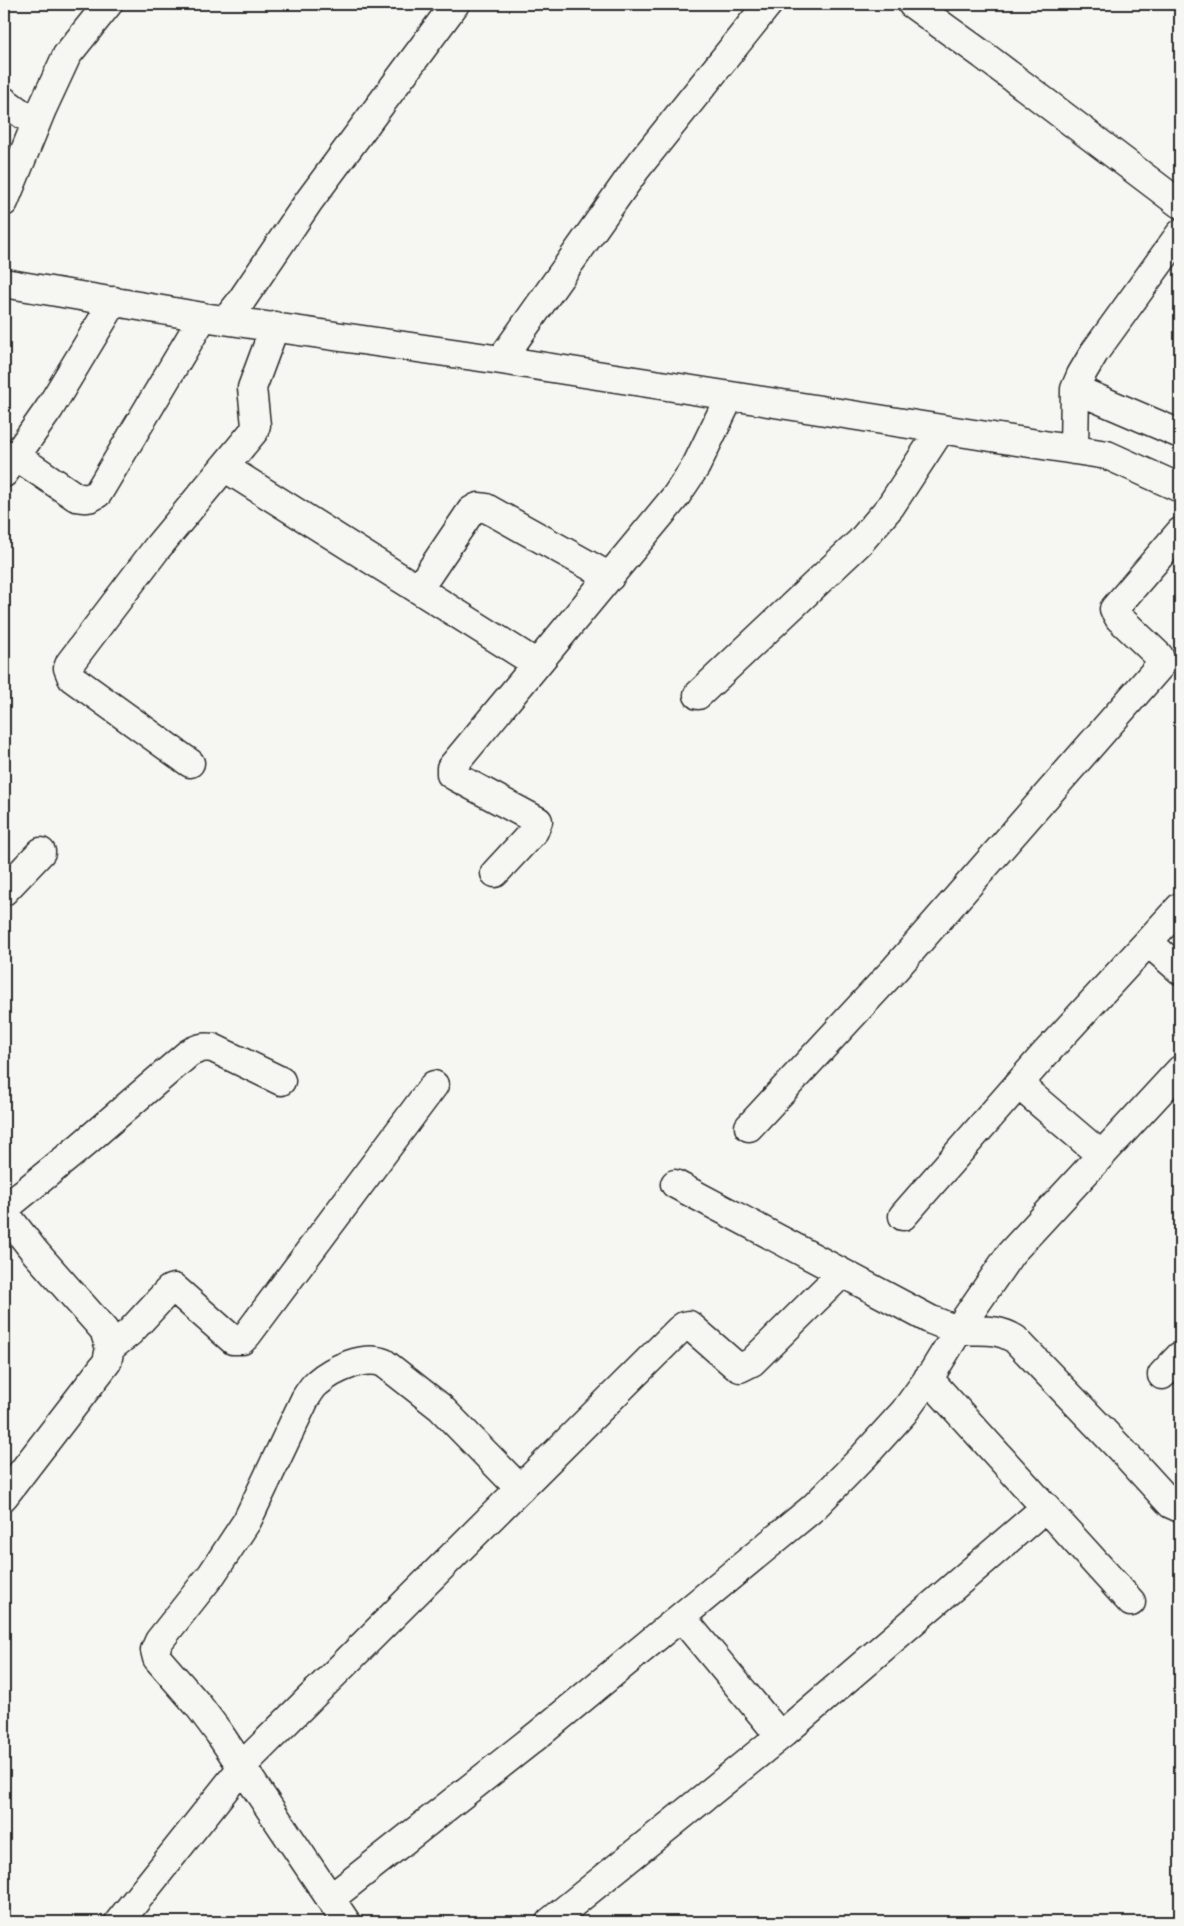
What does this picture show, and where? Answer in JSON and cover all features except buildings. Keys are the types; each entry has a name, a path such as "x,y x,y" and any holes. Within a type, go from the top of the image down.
{"street":[{"path":"4,202 67,55 108,4"},
{"path":"114,301 49,409 10,465 76,497 88,499 98,493 129,443 455,4"},
{"path":"506,353 636,169 768,4"},
{"path":"912,4 983,55 1180,204"},
{"path":"4,101 36,124"},
{"path":"1075,421 1081,374 1094,353 1180,234"},
{"path":"4,283 114,301 229,307 275,326 506,353 730,396 941,429 1075,421 1180,434"},
{"path":"190,763 72,678 68,668 157,548 254,430 256,425 252,388 275,326"},
{"path":"495,873 534,830 538,821 461,781 452,774 451,768 676,496 696,466 730,396"},
{"path":"1075,421 1107,455 1180,488"},
{"path":"698,695 860,542 890,507 941,429"},
{"path":"224,467 537,664"},
{"path":"419,588 471,511 478,506 486,508 610,577"},
{"path":"749,1127 895,969 1159,668 1162,663 1159,656 1119,618 1114,609 1180,532"},
{"path":"4,891 41,852"},
{"path":"903,1216 1018,1085 1180,907"},
{"path":"1148,942 1180,970"},
{"path":"4,1496 107,1362 110,1348 104,1330 35,1252 4,1211 197,1049 205,1046 213,1048 281,1081"},
{"path":"330,1899 539,1734 682,1618 813,1508 904,1412 1011,1252 1180,1070"},
{"path":"110,1348 130,1332 166,1293 174,1288 233,1340 242,1340 247,1336 434,1085"},
{"path":"1018,1085 1101,1155"},
{"path":"675,1184 906,1308 963,1324 1005,1332 1015,1339 1129,1458 1170,1504 1180,1508"},
{"path":"119,1922 242,1767 684,1326 689,1325 695,1329 740,1368 752,1362 842,1273"},
{"path":"346,1922 242,1767 198,1705 157,1658 155,1650 159,1641 212,1574 247,1521 305,1399 322,1378 359,1361 376,1360 384,1363 440,1407 520,1489"},
{"path":"928,1378 1131,1602"},
{"path":"550,1922 780,1736 1046,1507"},
{"path":"682,1618 780,1736"}]}
